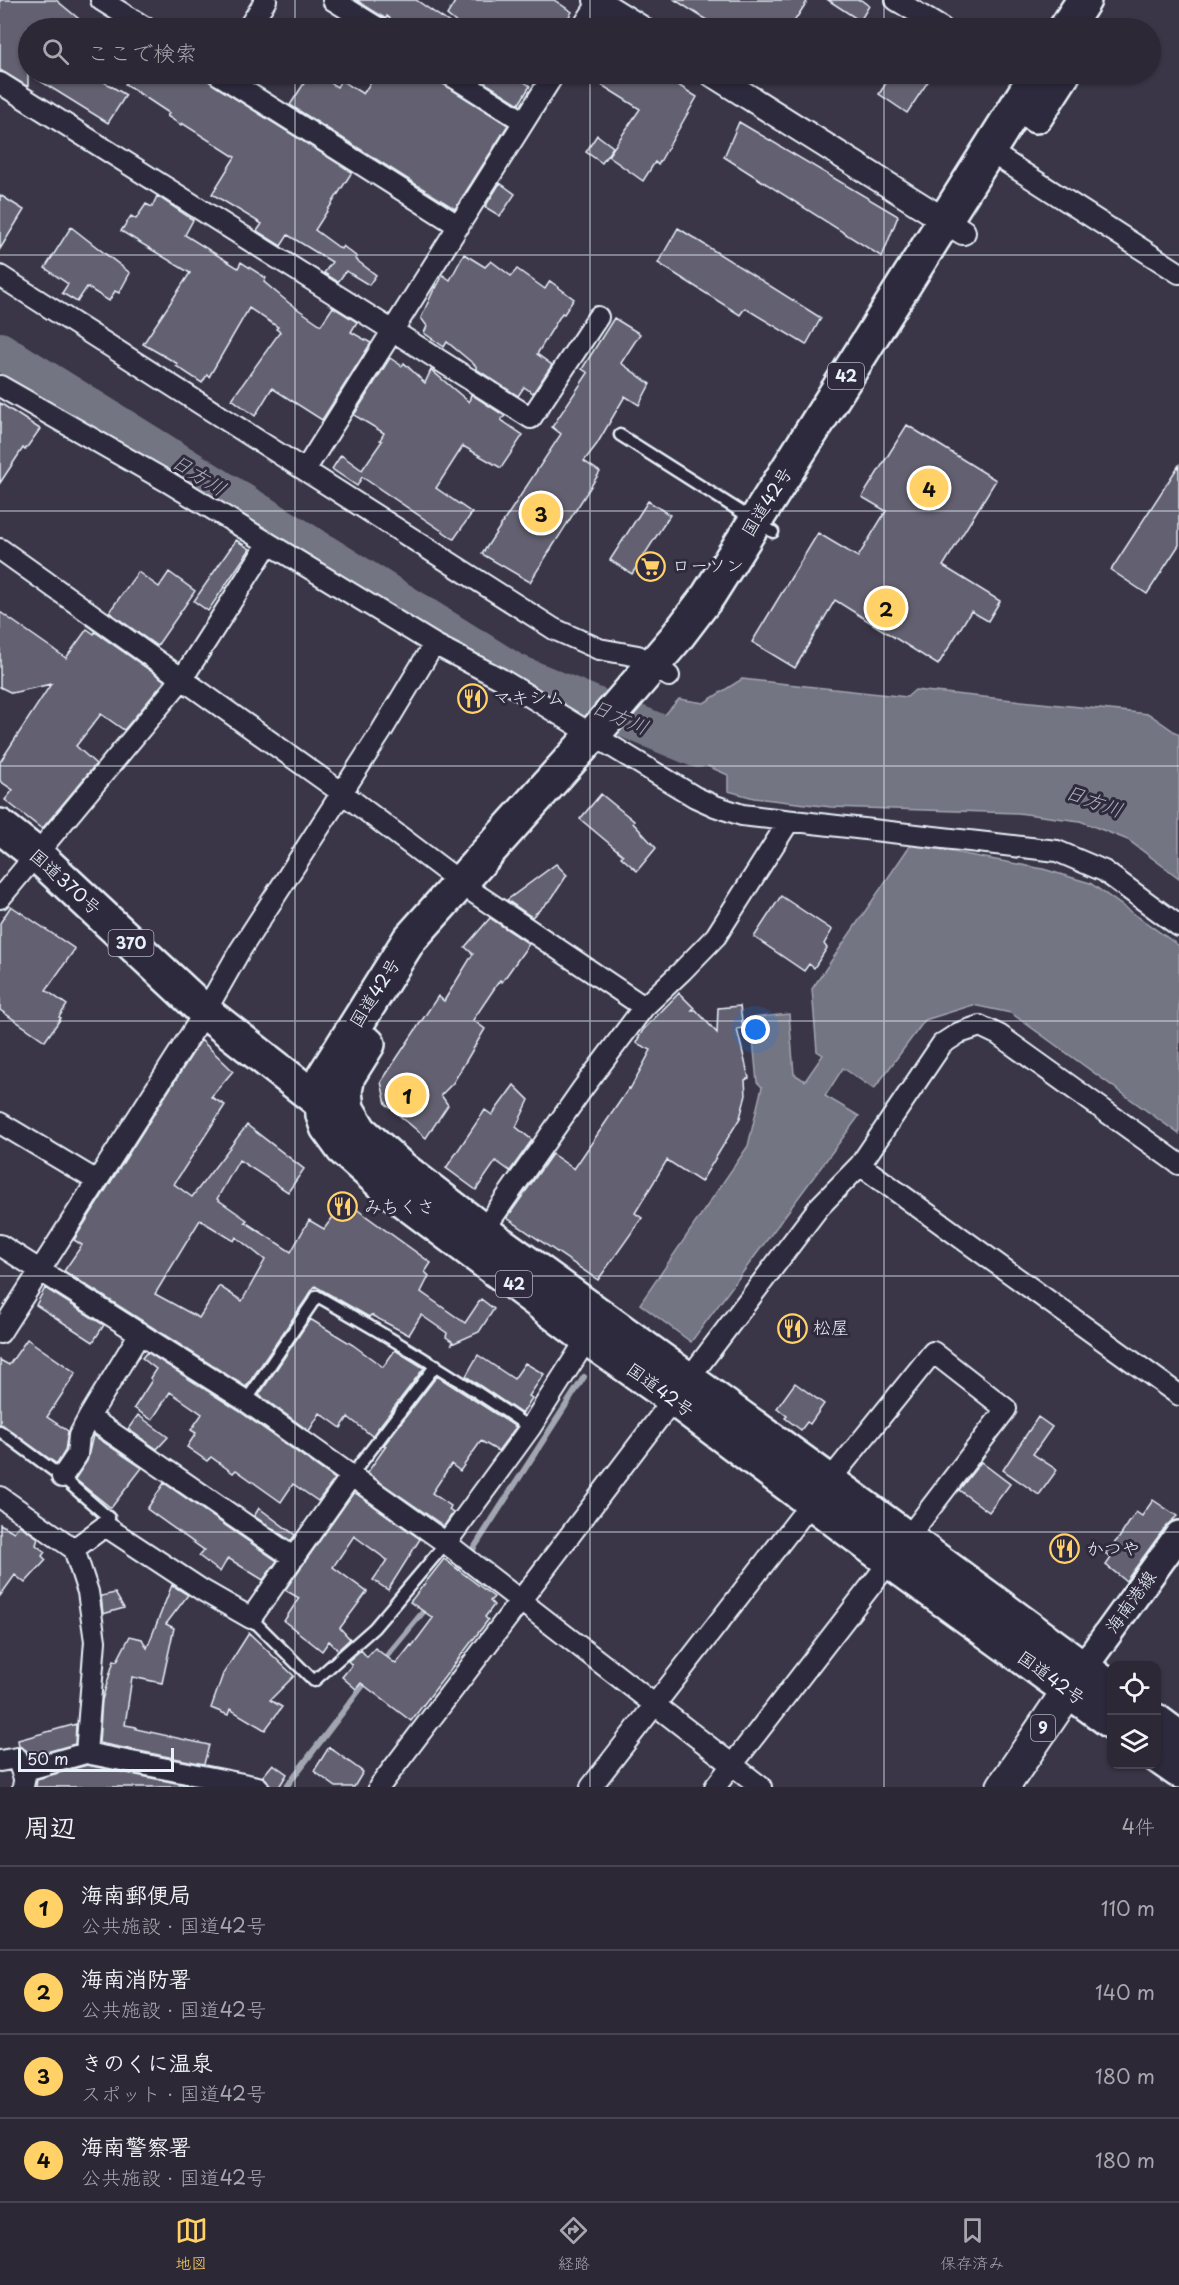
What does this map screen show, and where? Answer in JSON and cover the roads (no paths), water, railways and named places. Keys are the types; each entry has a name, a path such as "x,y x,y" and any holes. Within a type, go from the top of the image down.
{"highway":[{"path":"1072,18 1084,0"},
{"path":"1097,18 1109,0"},
{"name":"国道42号","path":"320,1102 324,1076 409,940 468,887 658,674 717,619 764,526 998,157 1037,84"},
{"name":"国道370号","path":"0,826 37,855 205,1012 320,1102 361,1149"},
{"name":"国道42号","path":"468,887 348,1076 345,1091 347,1109 356,1125 361,1149 476,1241 1076,1679 1107,1716"},
{"name":"国道370号","path":"262,1058 292,1075 310,1076 328,1062 343,1044"},
{"name":"国道370号","path":"262,1058 321,1132 361,1149"},
{"name":"国道42号","path":"1076,1679 1107,1688"},
{"path":"1161,1724 1179,1737"},
{"path":"1161,1758 1179,1771"}],"main road":[{"name":"海南港線","path":"1076,1679 1176,1544"},
{"name":"9","path":"1003,1787 1076,1679"}],"street":[{"path":"101,0 130,18"},
{"path":"254,18 266,0"},
{"path":"333,0 362,18"},
{"path":"896,0 926,18"},
{"path":"588,18 598,1 625,18"},
{"path":"0,83 531,418 598,317"},
{"path":"236,84 459,226"},
{"path":"464,84 524,121"},
{"path":"305,470 548,84"},
{"path":"728,84 953,226"},
{"path":"998,157 1179,273"},
{"path":"0,276 554,628 599,649 638,656 658,674"},
{"path":"0,386 168,482 434,644 480,666 603,737 672,785 715,806 742,814 789,821 1058,851 1104,871 1179,926"},
{"path":"0,898 182,679 268,544"},
{"path":"0,549 341,792 468,887 644,1007"},
{"path":"0,1333 205,1012 239,952 381,732 434,644"},
{"path":"476,1241 583,1088 644,1007 716,936 789,821"},
{"path":"379,1787 819,1207 860,1166 942,1044 959,1033 980,1026 999,1035 1179,1164"},
{"path":"0,1123 97,1181"},
{"path":"860,1166 1179,1395"},
{"path":"0,1245 246,1401 446,1543 762,1787"},
{"path":"446,1543 530,1428 594,1328"},
{"path":"62,1477 77,1455 79,1436 140,1334"},
{"path":"591,1787 933,1352 1006,1409 715,1787"},
{"path":"89,1418 294,1558"},
{"path":"74,1549 105,1526 202,1590 251,1618 351,1476"},
{"path":"0,1497 74,1549 88,1592 94,1641 86,1753"},
{"path":"24,1783 26,1770 86,1753 258,1787"},
{"path":"0,1761 17,1758 24,1783"}],"lane":[{"path":"620,435 764,526"},
{"path":"246,1401 317,1296 436,1365 530,1428"},
{"path":"351,1476 436,1365"},
{"path":"0,1431 62,1477 109,1518 105,1526"},
{"path":"251,1618 314,1681 374,1628 446,1543"}],"water":[{"path":"742,679 907,697 915,690 1149,714 1179,735 1179,878 1128,840 1080,821 1018,813 831,807 754,798 728,791 728,775 644,738 679,699 704,703"},
{"path":"911,844 1043,869 1090,883 1179,946 1179,1134 1011,1013 973,1005 925,1020 874,1089 843,1068 825,1096 859,1116 691,1342 640,1304 748,1146 762,1087 757,1082 751,1018 789,1014 794,1074 805,1081 823,1055 817,1051 812,989"}],"waterway":[{"name":"日方川","path":"0,351 514,672 698,749"},
{"path":"453,1574 474,1548 584,1377"},
{"path":"381,1663 428,1606"},
{"path":"286,1787 367,1680"}],"place":[{"name":"海南警察署","path":"929,488"},
{"name":"きのくに温泉","path":"541,513"},
{"name":"ローソン","path":"651,566"},
{"name":"海南消防署","path":"886,608"},
{"name":"マキシム","path":"472,698"},
{"name":"海南郵便局","path":"407,1095"},
{"name":"みちくさ","path":"343,1207"},
{"name":"松屋","path":"792,1328"},
{"name":"かつや","path":"1065,1549"}]}
